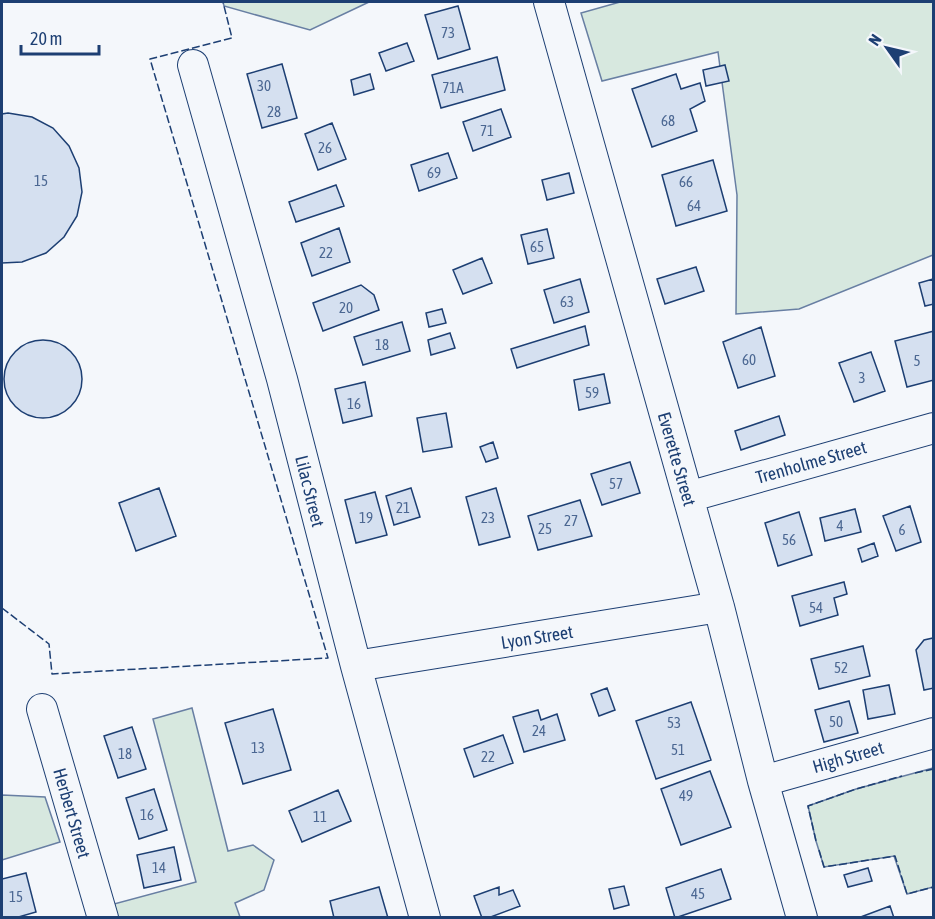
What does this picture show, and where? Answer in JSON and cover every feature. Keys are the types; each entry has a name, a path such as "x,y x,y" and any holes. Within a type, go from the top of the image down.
{"street":[{"name":"Everette Street","path":"549,2 719,608 763,781 802,918"},
{"name":"Lilac Street","path":"193,65 282,379 356,666 425,918"},
{"name":"Trenholme Street","path":"688,497 933,428"},
{"name":"Lyon Street","path":"356,666 719,608"},
{"name":"Herbert Street","path":"42,709 103,918"},
{"name":"High Street","path":"763,781 933,733"}],"shaded area":[{"path":"223,2 369,2 310,30 224,6"},
{"path":"620,2 933,2 933,255 799,309 736,314 737,195 718,52 602,81 581,13"},
{"path":"192,708 228,851 253,845 274,860 264,890 235,903 240,917 118,917 114,904 196,882 153,719"},
{"path":"933,768 933,887 907,894 894,856 824,867 808,806 856,789"},
{"path":"2,795 45,797 60,842 2,860"}],"building":[{"path":"458,6 470,49 438,59 425,15"},
{"path":"407,43 414,61 386,71 379,53"},
{"path":"497,57 505,90 441,108 432,75"},
{"path":"282,64 297,118 262,128 247,74"},
{"path":"725,65 729,81 706,86 703,70"},
{"path":"370,74 374,89 354,95 351,80"},
{"path":"676,74 681,89 700,83 705,101 690,109 697,131 652,147 632,89"},
{"path":"501,109 511,137 473,151 463,122"},
{"path":"2,114 32,117 53,128 69,146 79,168 82,192 77,216 64,237 46,253 22,262 2,263"},
{"path":"332,123 346,159 318,170 305,134"},
{"path":"448,153 457,178 419,191 411,165"},
{"path":"713,160 727,211 676,226 662,175"},
{"path":"569,173 574,193 547,200 542,180"},
{"path":"336,185 344,206 296,222 289,202"},
{"path":"339,228 350,262 312,276 301,243"},
{"path":"547,229 554,258 528,264 521,235"},
{"path":"482,258 492,283 463,294 453,270"},
{"path":"696,267 704,291 665,304 657,279"},
{"path":"580,279 589,312 554,323 544,290"},
{"path":"933,279 934,304 925,306 919,283"},
{"path":"361,285 374,295 379,310 323,331 313,303"},
{"path":"442,309 446,323 429,327 426,313"},
{"path":"402,322 410,351 363,365 354,337"},
{"path":"585,326 589,345 517,368 511,349"},
{"path":"761,327 775,376 738,388 723,342"},
{"path":"934,331 934,380 907,387 895,341"},
{"path":"450,333 455,348 431,355 428,340"},
{"path":"43,340 58,343 71,351 79,364 82,379 79,394 71,407 58,415 43,418 28,415 15,407 7,394 4,379 7,364 15,351 28,343"},
{"path":"871,352 885,391 854,402 839,363"},
{"path":"604,374 610,403 579,410 574,380"},
{"path":"365,382 372,416 343,423 335,389"},
{"path":"446,413 452,447 423,452 417,418"},
{"path":"779,416 785,435 741,450 735,431"},
{"path":"493,442 498,458 486,462 480,447"},
{"path":"630,462 640,493 602,505 591,474"},
{"path":"159,488 176,536 136,551 119,503"},
{"path":"411,488 420,517 394,525 386,496"},
{"path":"496,488 510,537 479,545 466,497"},
{"path":"375,492 387,535 356,543 345,500"},
{"path":"580,500 592,536 538,550 528,516"},
{"path":"910,506 921,542 896,551 883,516"},
{"path":"855,509 861,532 825,541 820,518"},
{"path":"799,512 812,555 778,566 765,523"},
{"path":"874,543 878,556 862,562 858,549"},
{"path":"844,582 847,594 834,598 838,615 800,626 792,596"},
{"path":"933,638 934,688 924,690 916,650 924,640"},
{"path":"863,646 870,676 819,689 811,659"},
{"path":"889,685 895,714 868,719 863,690"},
{"path":"607,688 615,710 599,716 591,694"},
{"path":"849,701 858,733 824,742 815,710"},
{"path":"691,702 711,760 656,779 636,721"},
{"path":"273,709 291,770 243,784 225,723"},
{"path":"538,710 541,720 557,714 565,740 524,752 513,717"},
{"path":"132,727 146,769 118,778 104,736"},
{"path":"503,735 513,763 474,777 464,749"},
{"path":"710,771 731,827 681,845 661,789"},
{"path":"154,789 167,830 139,839 126,798"},
{"path":"338,790 351,821 302,842 289,811"},
{"path":"174,847 181,880 144,888 137,855"},
{"path":"868,868 872,881 848,887 844,875"},
{"path":"721,869 731,899 675,918 666,888"},
{"path":"26,873 36,912 15,918 2,918 2,879"},
{"path":"624,886 629,905 614,909 609,889"},
{"path":"379,887 388,918 334,918 330,901"},
{"path":"499,887 499,895 513,890 520,906 488,918 482,918 474,896"},
{"path":"890,906 894,918 858,918"}],"fence":[{"path":"2,608 49,644 52,674 328,658 150,59 232,38 223,2"},
{"path":"915,773 934,769"},
{"path":"816,841 808,806 902,776"},
{"path":"819,850 824,867 895,856 907,894 934,887"}]}
